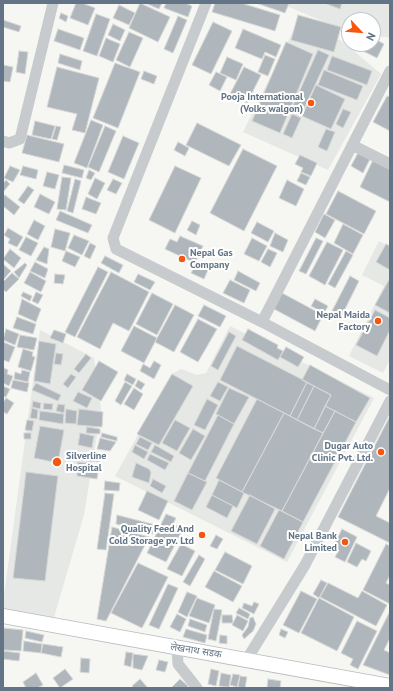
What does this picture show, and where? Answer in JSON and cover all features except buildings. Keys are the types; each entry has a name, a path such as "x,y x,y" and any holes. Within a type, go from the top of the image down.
{"main road":[{"name":"लेखनाथ सडक","path":"3,616 177,648 248,659 390,686"}],"street":[{"path":"3,141 9,143 20,140 53,3"},
{"path":"206,3 113,238 116,249 262,322 390,390"},
{"path":"262,322 390,71"},
{"path":"352,145 390,164"},
{"path":"248,659 305,565 390,401"},
{"path":"177,648 178,664 196,688"}],"shaded area":[{"path":"280,3 390,3 390,38 381,36 381,12 341,12 341,28"},
{"name":"Pooja International (Volks walgon)","path":"298,21 341,41 341,52 355,52 381,74 328,170 243,132"},
{"name":"Nepal Maida Factory","path":"379,241 390,247 390,359 383,373 349,356 384,286 362,275"},
{"path":"230,326 374,398 287,562 115,476 172,374 181,369 197,375 206,373"},
{"name":"Silverline Hospital","path":"40,330 94,358 101,410 84,515 52,624 3,616 3,603"}],"place":[{"name":"Pooja International (Volks walgon)","path":"311,103"},
{"name":"Nepal Gas Company","path":"182,259"},
{"name":"Nepal Maida Factory","path":"378,321"},
{"name":"Dugar Auto Clinic Pvt. Ltd.","path":"381,452"},
{"name":"Silverline Hospital","path":"57,462"},
{"name":"Quality Feed And Cold Storage pv. Ltd","path":"202,535"},
{"name":"Nepal Bank Limited","path":"345,542"}]}
